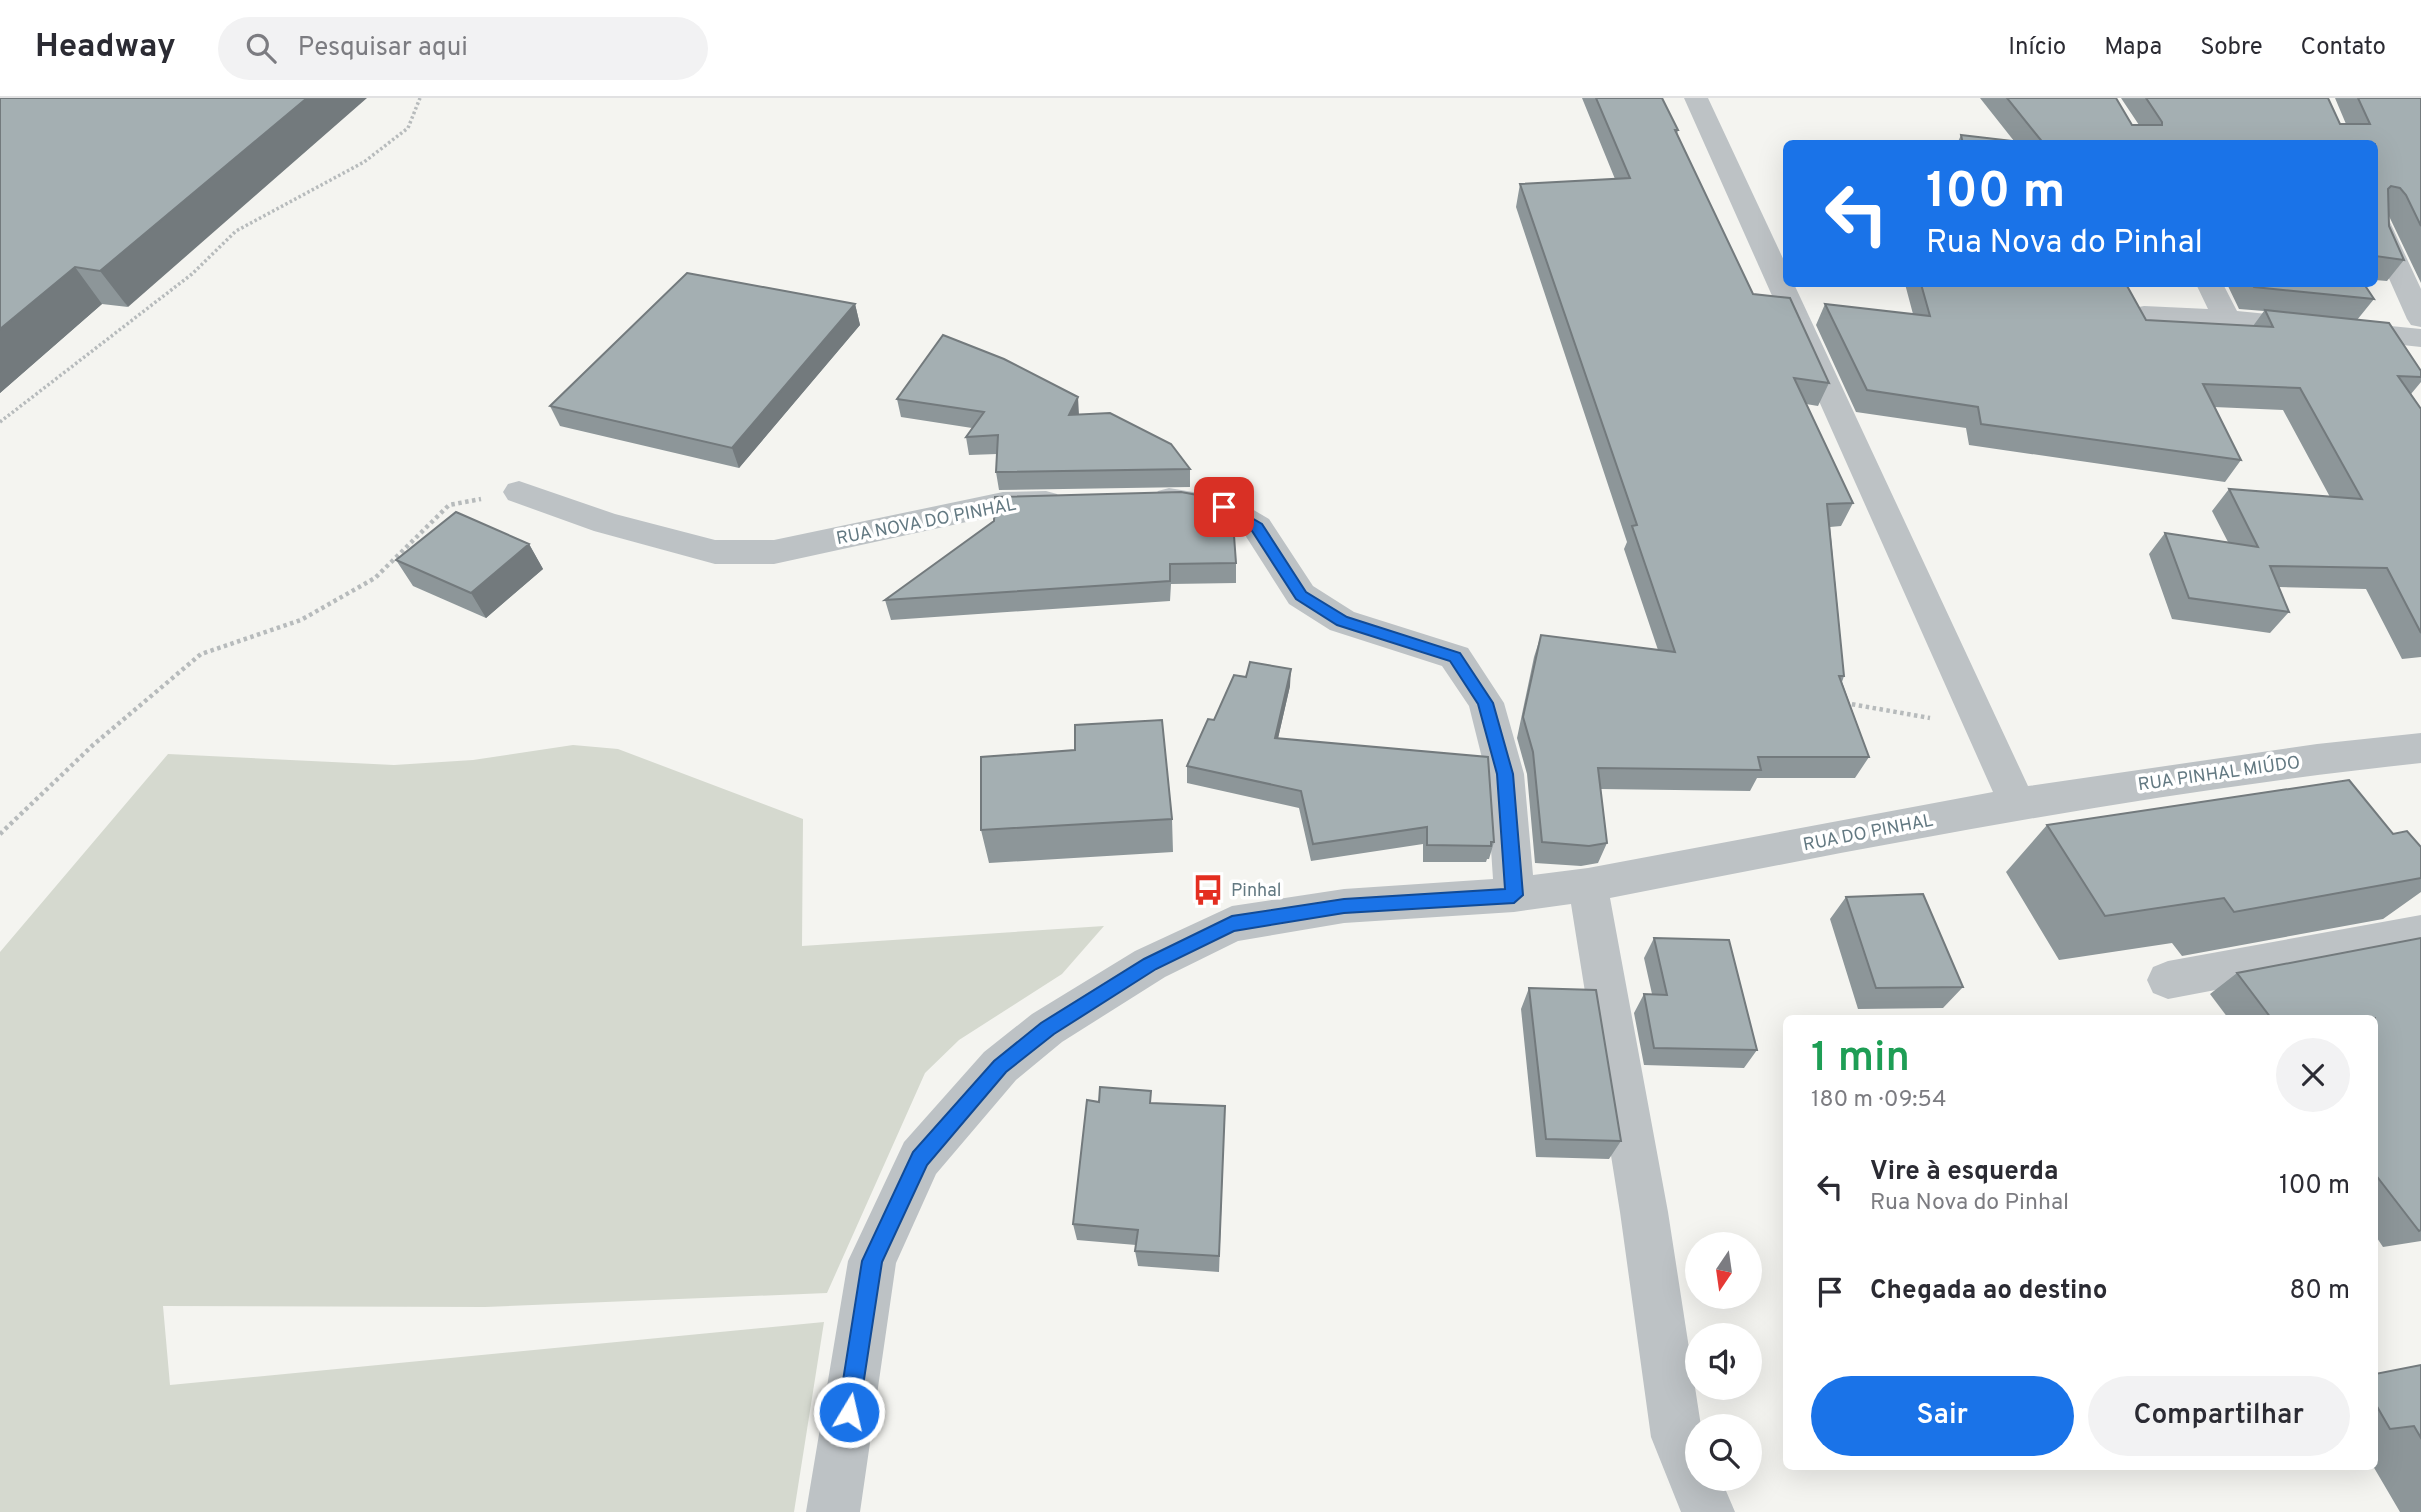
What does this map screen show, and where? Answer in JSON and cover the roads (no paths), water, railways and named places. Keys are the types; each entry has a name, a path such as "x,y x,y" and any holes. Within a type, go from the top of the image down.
{"street":[{"path":"1696,98 2017,803"},
{"path":"2378,225 2421,319"},
{"path":"2211,287 2227,319"},
{"path":"2144,314 2227,319 2421,338"},
{"name":"RUA NOVA DO PINHAL","path":"519,492 606,523 715,552 774,552 1003,503 1072,502"},
{"path":"1140,500 1182,499 1224,507 1257,527 1301,595 1342,621 1455,657 1486,703 1505,774 1514,895"},
{"name":"RUA PINHAL MIÚDO","path":"2017,803 2317,759 2421,747"},
{"path":"2317,759 2343,791"},
{"name":"RUA DO PINHAL","path":"833,1512 872,1261 920,1158 1000,1066 1047,1028 1150,964 1232,924 1344,906 1514,895 1588,885 2017,803"},
{"path":"1588,885 1644,1212 1677,1437 1708,1512"},
{"path":"2168,980 2421,933"}],"place":[{"name":"Pinhal","path":"1208,890"}]}
